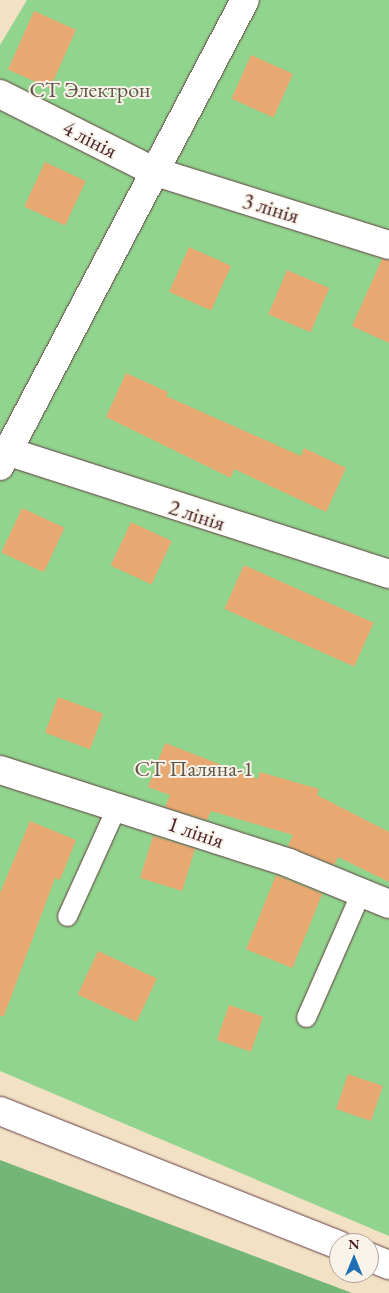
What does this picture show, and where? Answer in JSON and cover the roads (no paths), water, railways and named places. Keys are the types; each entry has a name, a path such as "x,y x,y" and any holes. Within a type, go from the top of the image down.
{"street":[{"path":"2,456 245,0"},
{"name":"4 лінія","path":"0,94 153,171"},
{"name":"3 лінія","path":"153,171 389,245"},
{"name":"2 лінія","path":"2,456 389,574"},
{"name":"1 лінія","path":"0,770 117,806 289,863 389,904"},
{"path":"0,1111 329,1241"}],"lane":[{"path":"67,916 117,806"},
{"path":"306,1017 361,892"}],"park label":[{"name":"СТ Электрон","path":"90,90"},
{"name":"СТ Паляна-1","path":"194,769"}]}
